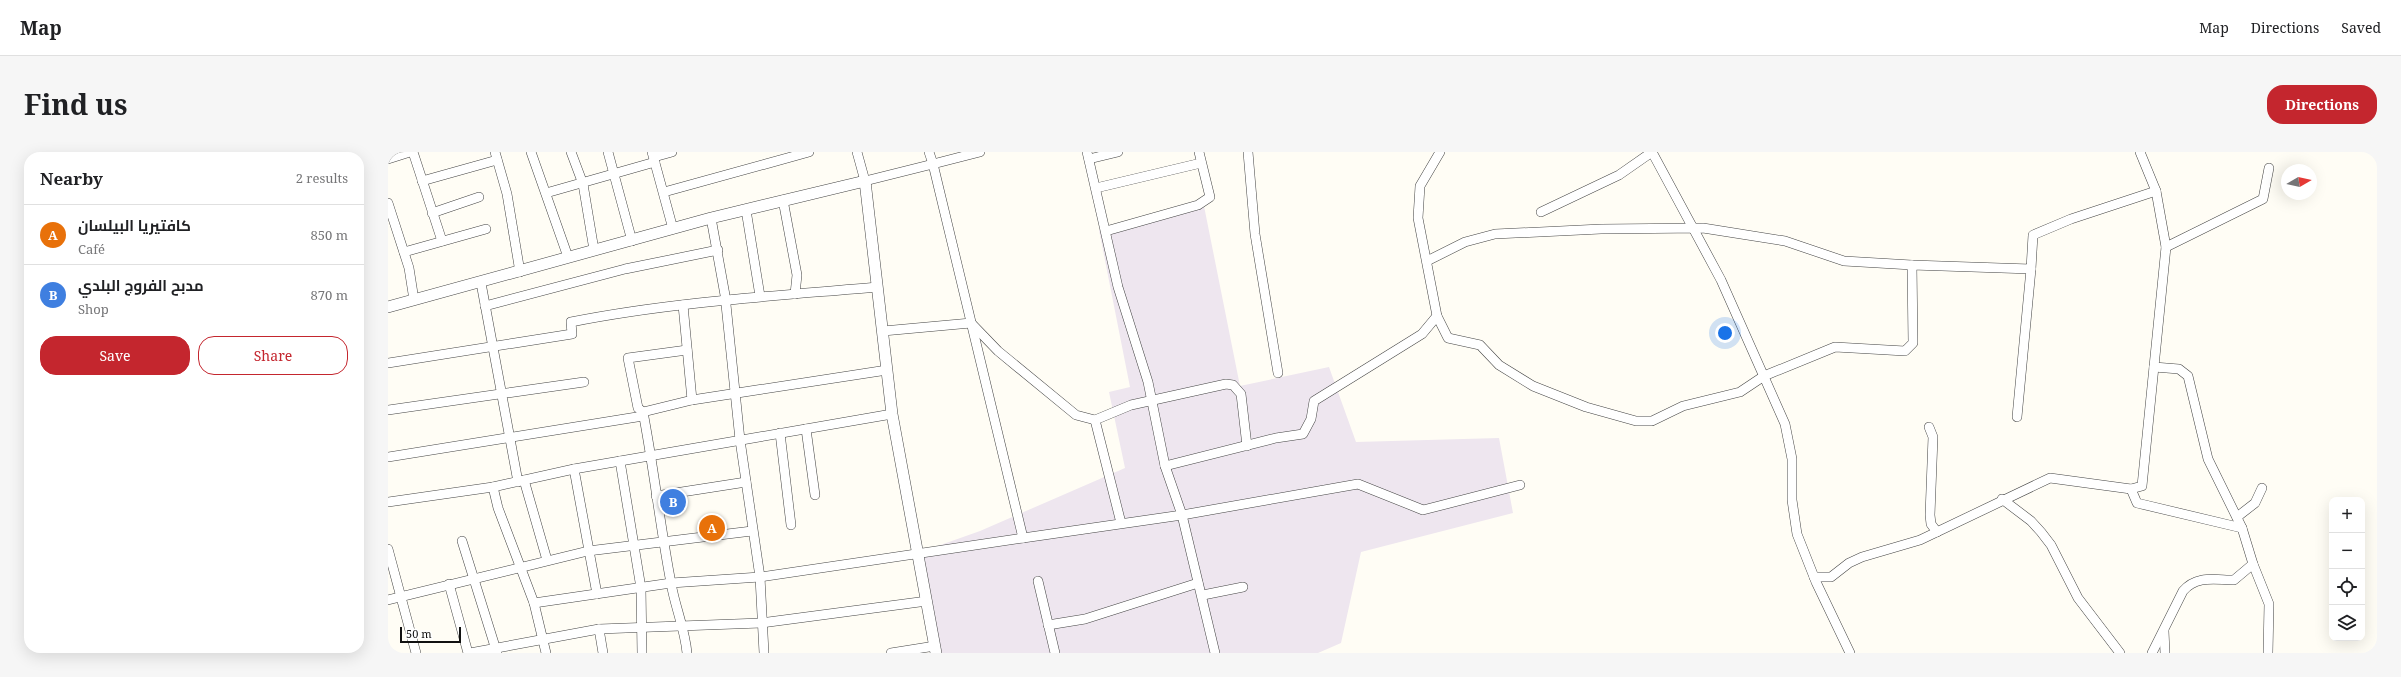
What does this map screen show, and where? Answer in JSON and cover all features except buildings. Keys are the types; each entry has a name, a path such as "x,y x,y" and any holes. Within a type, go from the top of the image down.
{"street":[{"path":"388,159 410,152"},
{"path":"413,152 442,241"},
{"path":"530,152 568,257"},
{"path":"571,152 583,184 594,250"},
{"path":"608,152 632,241"},
{"path":"546,194 615,174 654,157 672,152"},
{"path":"664,192 809,152"},
{"path":"857,152 865,181 892,414 936,650 891,653"},
{"path":"929,152 1023,538"},
{"path":"388,307 481,283 568,257 632,241 711,218 980,152"},
{"path":"1118,152 1088,155 1118,287 1152,400 1166,466 1182,515 1198,584 1203,595 1215,653"},
{"path":"1106,231 1198,205 1210,197 1199,152"},
{"path":"1248,152 1255,234 1278,373"},
{"path":"1440,152 1420,186 1418,218 1437,316 1448,338 1480,345 1499,365 1533,386 1586,406 1636,421 1652,421 1683,406 1740,392 1764,376 1835,347 1905,351 1913,343 1912,265"},
{"path":"1540,212 1618,175 1652,152 1721,280 1785,424 1792,459 1792,500 1798,534 1814,577 1850,653"},
{"path":"1814,577 1831,577 1849,562 1920,540 2002,499 2050,478 2131,489 2142,486 2166,247 2156,191 2140,152"},
{"path":"422,181 496,156 507,194 520,272"},
{"path":"654,157 673,229"},
{"path":"1096,188 1201,163"},
{"path":"2166,247 2264,199 2270,168"},
{"path":"2017,417 2033,235 2071,219 2156,191"},
{"path":"432,213 479,197"},
{"path":"783,200 797,275 795,294"},
{"path":"388,203 409,268 414,300"},
{"path":"746,210 760,296"},
{"path":"711,218 726,301 740,440 752,531 760,577 761,623 764,653"},
{"path":"1427,261 1465,242 1495,234 1693,227 1785,241 1844,261 2031,269"},
{"path":"404,252 486,229"},
{"path":"485,306 625,269 718,250"},
{"path":"481,283 510,439 521,481 547,560"},
{"path":"388,363 572,334 571,322 614,313 760,296 877,287"},
{"path":"683,305 692,400"},
{"path":"1166,466 1246,446 1303,434 1310,419 1314,401 1422,334 1437,316"},
{"path":"883,331 971,323"},
{"path":"971,323 998,351 1076,415 1095,420 1131,405 1226,384 1233,385 1241,394 1246,446"},
{"path":"687,350 628,358 638,408 643,414 671,584 680,626 685,633 688,653"},
{"path":"2154,367 2179,369 2188,376 2208,459 2242,528 2253,564 2269,604 2268,653"},
{"path":"388,457 510,439 643,414 692,400 887,370"},
{"path":"388,410 584,382"},
{"path":"388,502 493,487 574,469 892,414"},
{"path":"1095,420 1121,523"},
{"path":"1929,427 1933,437 1930,515 1931,524 1937,532"},
{"path":"806,428 815,495"},
{"path":"780,433 791,525"},
{"path":"620,461 641,588 640,629 642,653"},
{"path":"574,469 597,594"},
{"path":"656,496 746,482"},
{"path":"534,603 671,584 760,577 1182,515 1358,484 1423,510 1520,485"},
{"path":"493,487 498,508 534,603 546,653"},
{"path":"2237,517 2255,503 2262,488"},
{"path":"2131,489 2137,503 2242,528"},
{"path":"2002,499 2032,521 2044,536 2078,598 2120,653"},
{"path":"388,600 588,551 752,531"},
{"path":"462,541 496,651"},
{"path":"388,549 416,653"},
{"path":"2152,653 2183,591 2189,584 2199,579 2234,580 2253,564"},
{"path":"1038,581 1055,653"},
{"path":"449,584 469,653 496,651 543,640 598,630 761,623 927,601"},
{"path":"1048,625 1085,620 1198,584"},
{"path":"1203,595 1243,587"},
{"path":"598,630 603,653"},
{"path":"2164,631 2165,653"}],"shaded area":[{"path":"1203,201 1240,386 1329,367 1356,442 1499,438 1513,513 1361,552 1341,643 1318,653 931,653 918,553 980,531 1125,468 1109,392 1130,387 1099,230"}],"place":[{"name":"مدبح الفروج البلدي","path":"673,502"},
{"name":"كافتيريا البيلسان","path":"712,528"}]}
